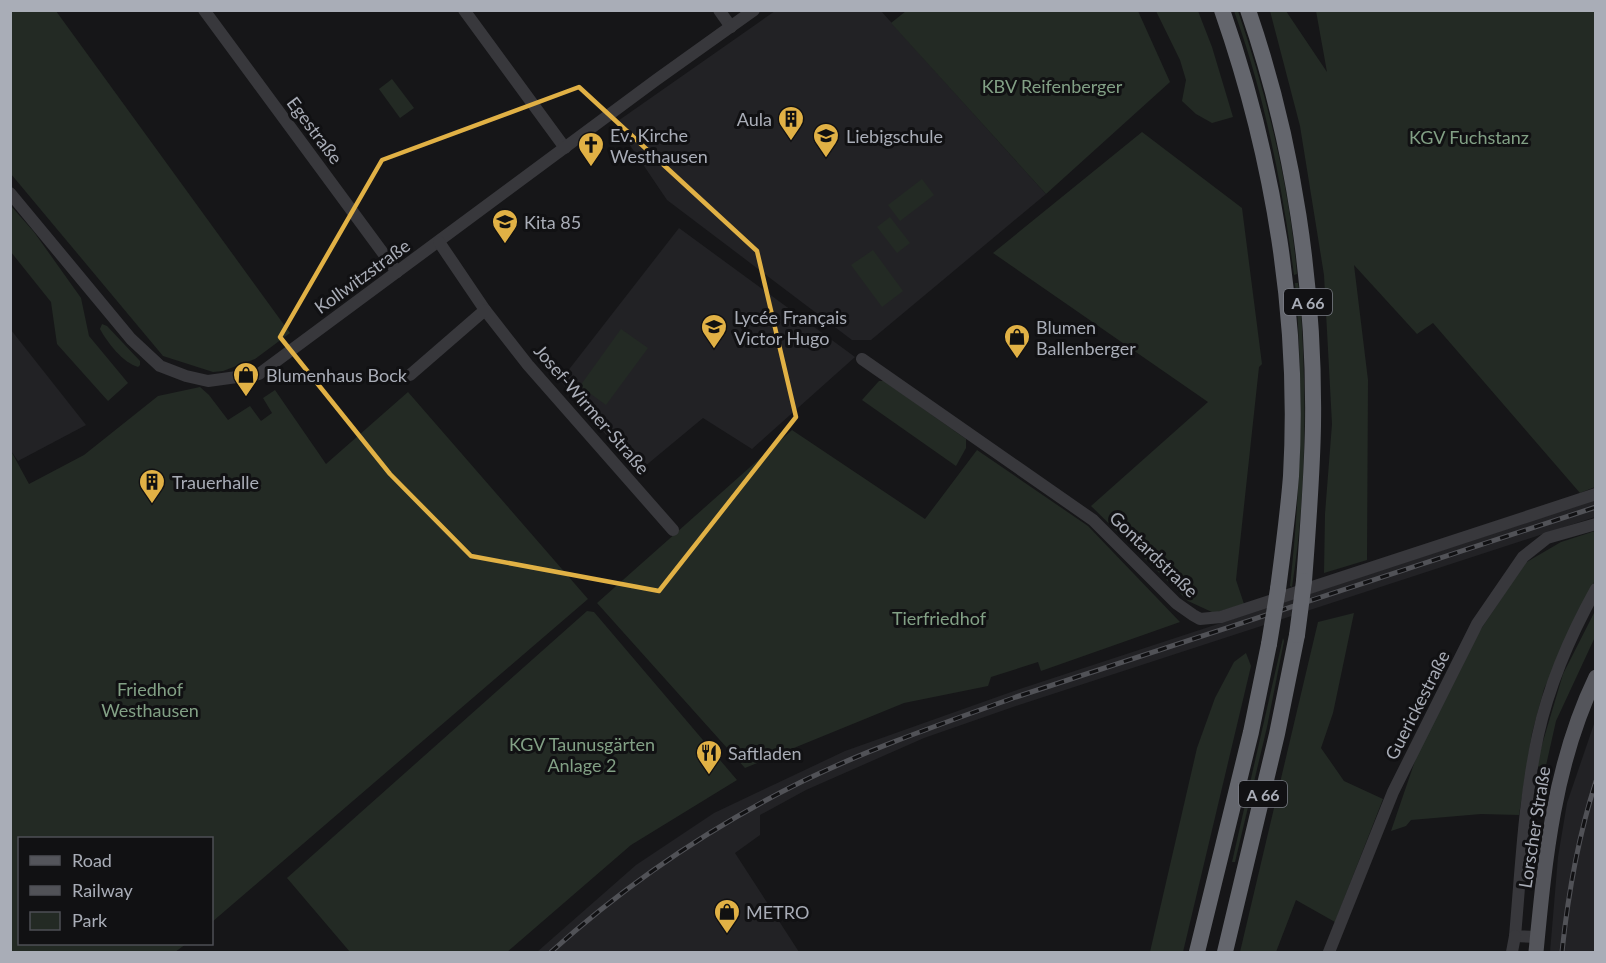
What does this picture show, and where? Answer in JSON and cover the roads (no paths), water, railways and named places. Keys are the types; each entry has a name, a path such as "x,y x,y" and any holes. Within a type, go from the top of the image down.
{"highway":[{"name":"A 66","path":"1197,952 1251,732 1269,644 1287,528 1291,475 1292,400 1288,316 1282,263 1266,166 1244,78 1222,10"},
{"name":"A 66","path":"1225,952 1277,734 1297,635 1304,581 1313,425 1312,354 1306,274 1291,174 1268,76 1248,10"}],"main road":[{"name":"Lorscher Straße","path":"1537,945 1553,808 1565,758 1585,699 1596,678"}],"street":[{"name":"Egestraße","path":"204,10 397,272"},
{"path":"464,10 565,148"},
{"path":"719,10 731,27"},
{"name":"Kollwitzstraße","path":"10,193 131,339 160,366 208,381 259,374 754,10"},
{"name":"Josef-Wirmer-Straße","path":"439,242 485,310 528,365 673,530"},
{"path":"410,375 485,310"},
{"name":"Gontardstraße","path":"862,359 1093,520 1176,603 1200,619 1221,617 1596,494"},
{"name":"Guerickestraße","path":"1329,952 1393,792 1478,624 1523,557 1546,538 1596,524"},
{"path":"1512,952 1523,840 1539,735 1561,664 1596,589"},
{"path":"1515,936 1537,945"}],"railway":[{"path":"551,952 579,927 639,881 702,838 767,799 854,758 1016,697 1596,507"},
{"path":"1562,952 1574,866 1596,781"}],"place":[{"name":"Aula","path":"791,142"},
{"name":"Liebigschule","path":"826,159"},
{"name":"Ev. Kirche Westhausen","path":"591,168"},
{"name":"Kita 85","path":"505,245"},
{"name":"Lycée Français Victor Hugo","path":"714,350"},
{"name":"Blumen Ballenberger","path":"1017,360"},
{"name":"Blumenhaus Bock","path":"246,398"},
{"name":"Trauerhalle","path":"152,505"},
{"name":"Saftladen","path":"709,776"},
{"name":"METRO","path":"727,935"}],"park label":[{"name":"KBV Reifenberger","path":"1052,86"},
{"name":"KGV Fuchstanz","path":"1469,137"},
{"name":"Tierfriedhof","path":"939,618"},
{"name":"Friedhof Westhausen","path":"150,699"},
{"name":"KGV Taunusgärten Anlage 2","path":"582,754"}]}
